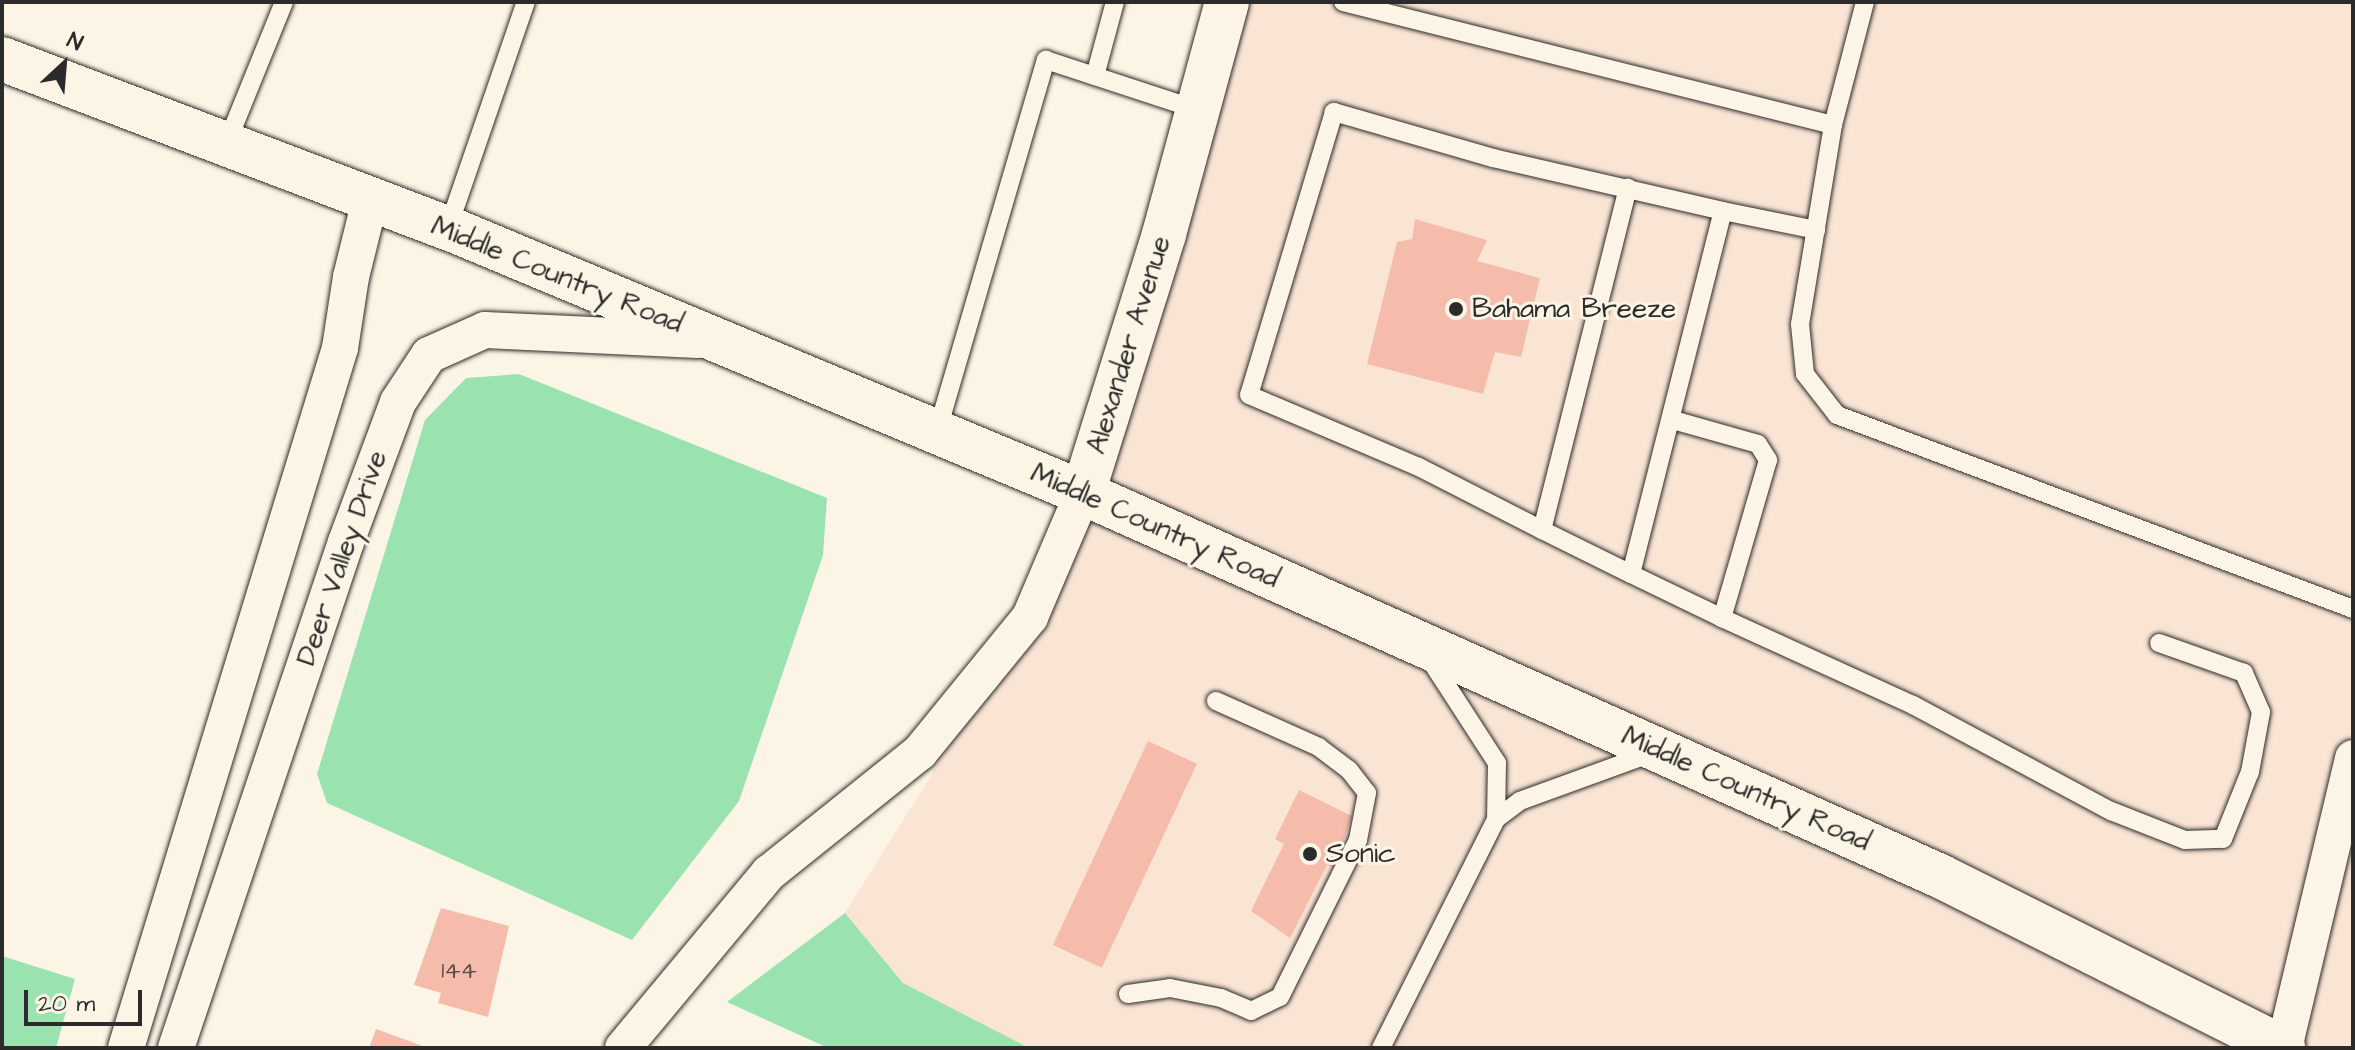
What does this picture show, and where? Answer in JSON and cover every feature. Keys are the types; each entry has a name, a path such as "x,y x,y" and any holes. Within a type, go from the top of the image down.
{"main road":[{"name":"Alexander Avenue","path":"1083,493 1198,110 1227,2"},
{"name":"Middle Country Road","path":"2,59 448,228 1083,493 1940,876 2283,1048"}],"street":[{"path":"126,1048 340,348 370,200"},
{"name":"Deer Valley Drive","path":"176,1048 346,542 398,402 429,355 485,330 719,341"},
{"name":"Alexander Avenue","path":"623,1048 769,873 920,752 1030,617 1083,493"},
{"path":"2283,1048 2353,758"}],"lane":[{"path":"226,145 284,2"},
{"path":"448,228 526,2"},
{"path":"1095,76 1115,2"},
{"path":"1343,2 1833,125"},
{"path":"1865,2 1833,125 1800,324 1805,374 1837,415 2353,609"},
{"path":"937,432 1046,60 1198,110"},
{"path":"1816,230 1493,158 1334,112 1249,395 1419,467 1722,618 1913,705 2111,811 2185,840 2223,839 2250,772 2261,712 2244,673 2159,643"},
{"path":"1542,530 1628,188"},
{"path":"1631,574 1673,420 1723,211"},
{"path":"1673,420 1758,444 1768,460 1722,618"},
{"path":"1381,1048 1496,819 1497,763 1419,643"},
{"path":"1128,994 1170,988 1221,998 1251,1011 1280,997 1358,840 1367,793 1349,770 1319,747 1216,701"},
{"path":"1496,819 1520,801 1659,750"}],"shaded area":[{"path":"1227,2 2353,2 2353,1048 1026,1048 903,983 845,913 1030,617"}],"green space":[{"path":"519,374 827,498 823,555 739,801 632,940 327,803 317,774 425,420 466,378"},
{"path":"845,913 903,983 1029,1048 828,1048 727,1002"},
{"path":"2,956 75,979 56,1048 2,1048"}],"building":[{"path":"1415,219 1487,240 1477,261 1540,278 1521,357 1495,352 1483,394 1367,364 1397,242 1412,239"},
{"path":"1148,741 1197,764 1102,968 1053,945"},
{"name":"Sonic","path":"1299,790 1352,816 1334,868 1327,865 1290,938 1251,911 1284,844 1275,839"},
{"path":"441,908 509,926 488,1017 438,1003 441,993 414,985"},
{"path":"376,1029 428,1048 369,1048"}],"place":[{"name":"Bahama Breeze","path":"1456,309"},
{"name":"Sonic","path":"1310,854"}]}
